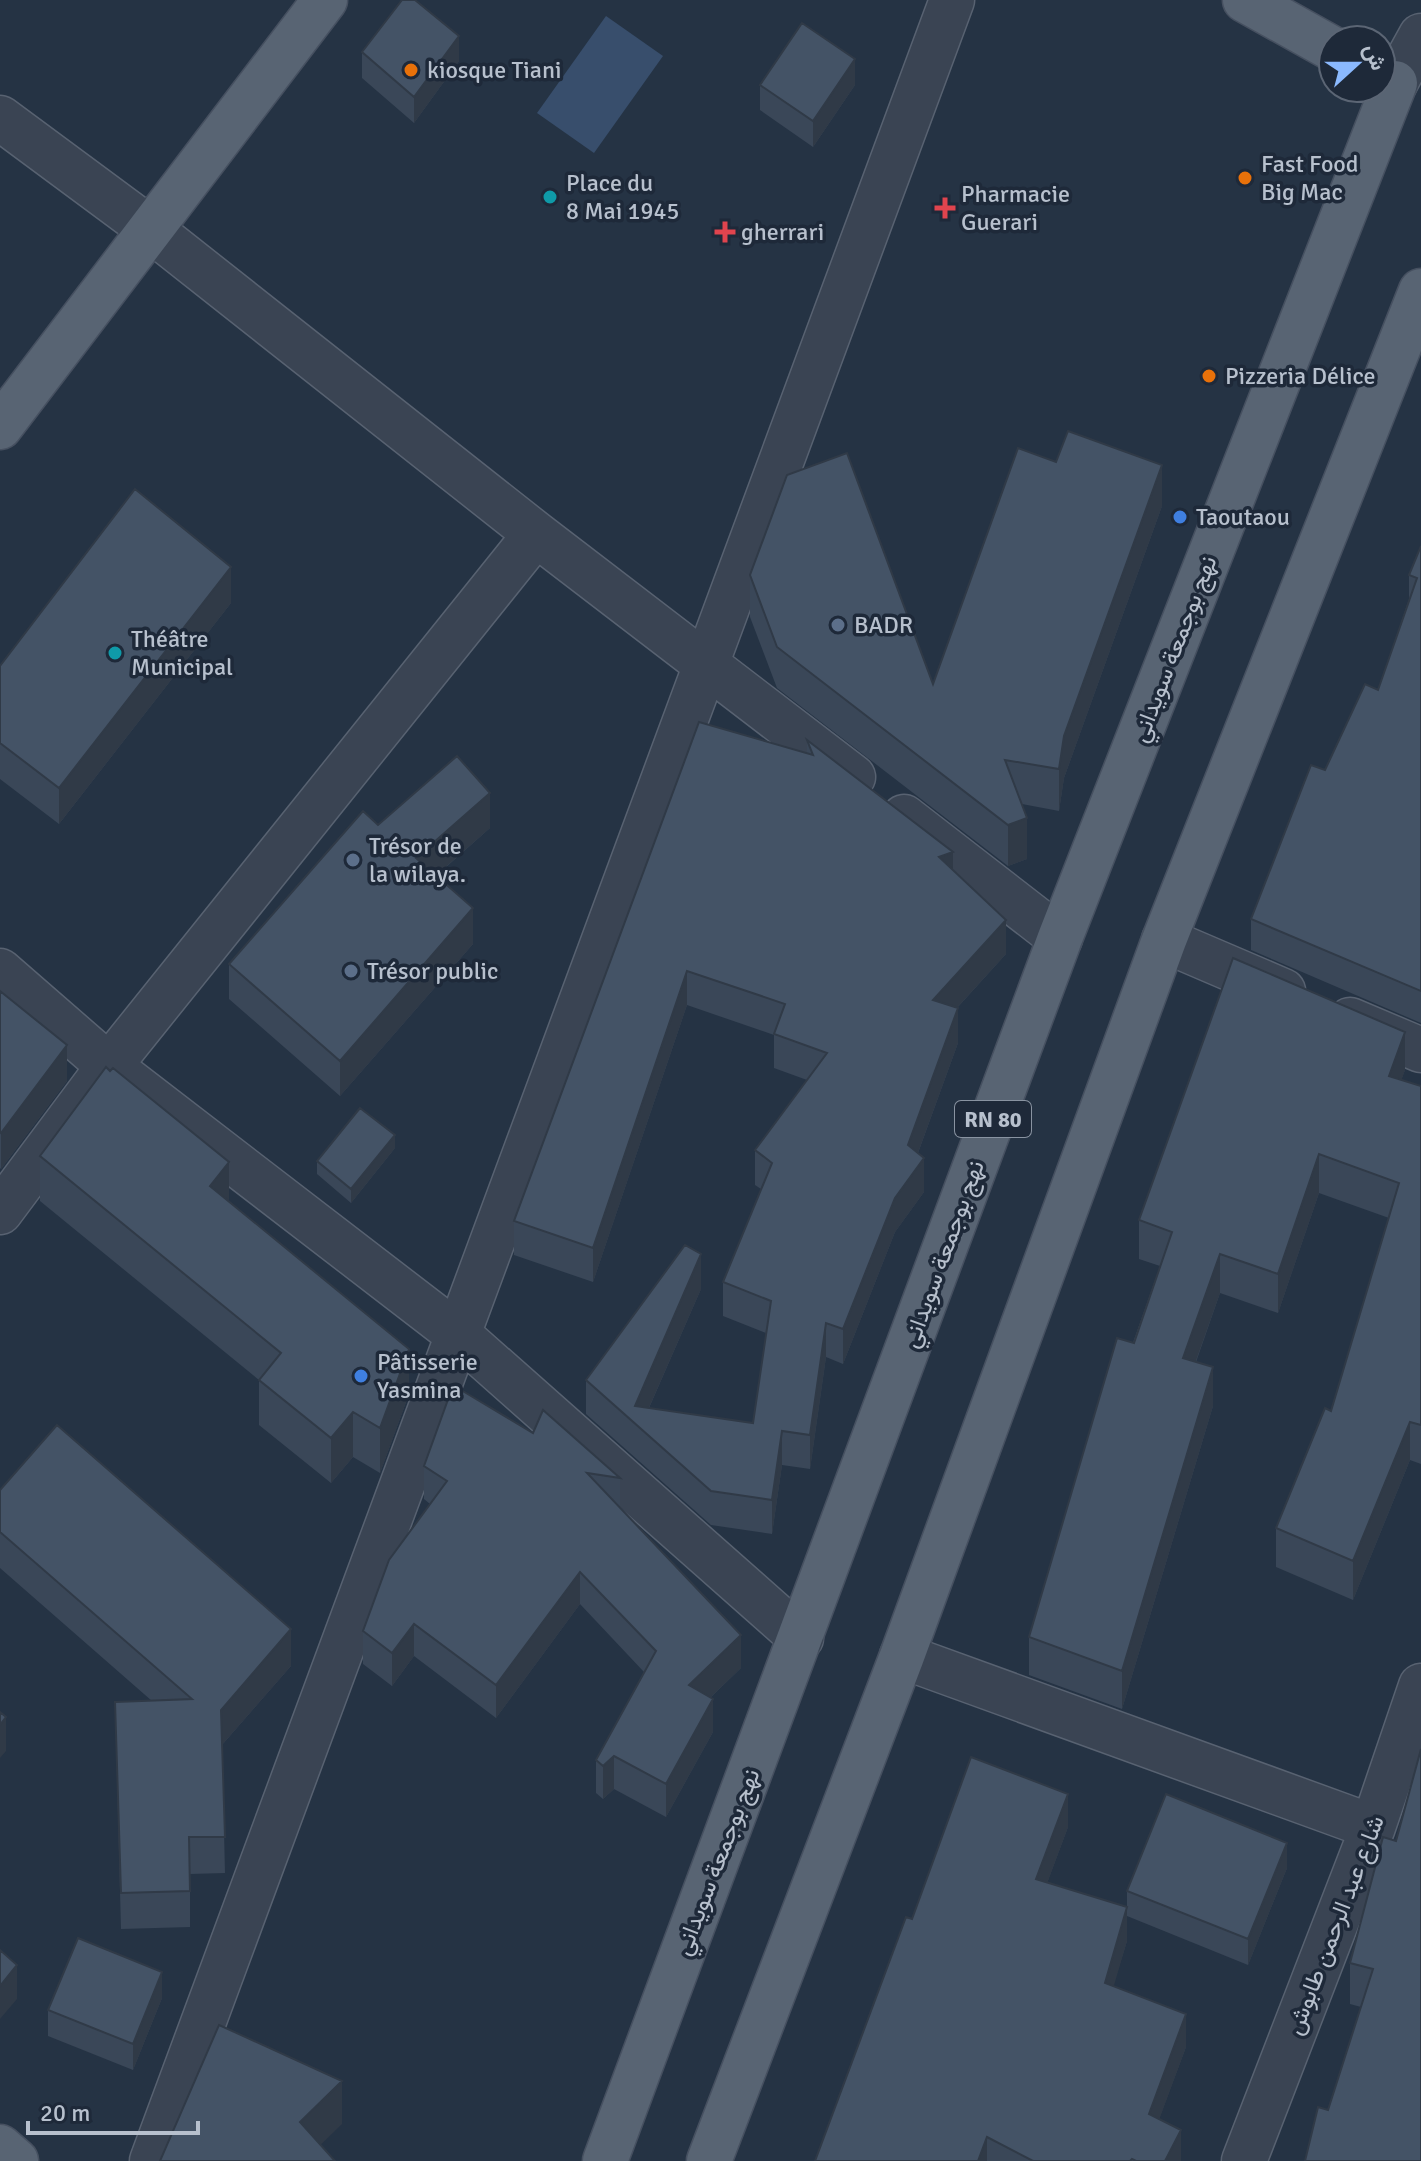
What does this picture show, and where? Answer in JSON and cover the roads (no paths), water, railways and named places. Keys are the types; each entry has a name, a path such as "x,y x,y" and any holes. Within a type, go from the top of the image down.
{"main road":[{"path":"0,427 325,0"},
{"path":"1245,0 1317,40"},
{"name":"نهج بوجمعة سويداني","path":"605,2161 1060,938 1399,85"},
{"path":"709,2161 902,1656 1164,940 1421,291"},
{"path":"0,2147 16,2161"}],"street":[{"path":"152,2161 460,1336 952,0"},
{"path":"1399,85 1421,36"},
{"path":"0,118 150,229 536,534 1060,938"},
{"path":"0,1212 109,1066 536,534"},
{"path":"1164,940 1421,1050"},
{"path":"0,971 109,1066 460,1336 801,1638"},
{"path":"902,1656 1373,1827"},
{"name":"شارع عبد الرحمن طابوش","path":"1244,2161 1373,1827 1421,1686"}],"water":[{"path":"606,16 663,56 594,153 537,113"}],"place":[{"name":"kiosque Tiani","path":"411,70"},
{"name":"Fast Food Big Mac","path":"1245,178"},
{"name":"Place du 8 Mai 1945","path":"550,197"},
{"name":"Pharmacie Guerari","path":"945,208"},
{"name":"gherrari","path":"725,232"},
{"name":"Pizzeria Délice","path":"1209,376"},
{"name":"Taoutaou","path":"1180,517"},
{"name":"BADR","path":"838,625"},
{"name":"Théâtre Municipal","path":"115,653"},
{"name":"Trésor de la wilaya.","path":"353,860"},
{"name":"Trésor public","path":"351,971"},
{"name":"Pâtisserie Yasmina","path":"361,1376"}]}
